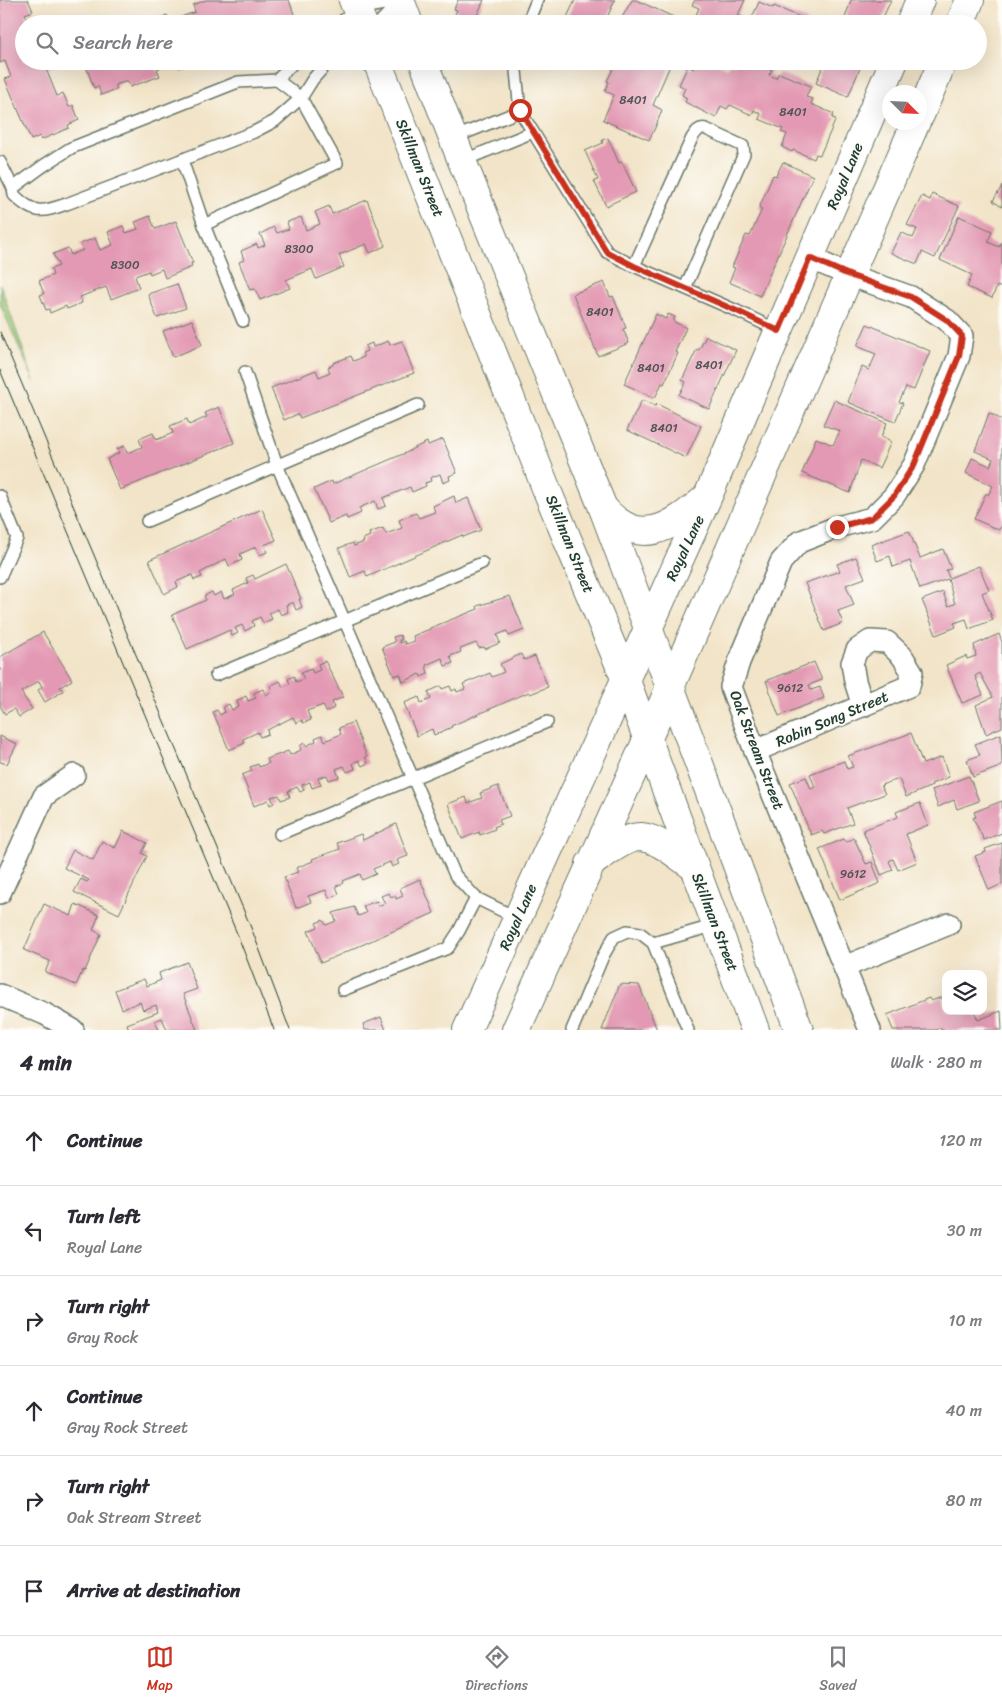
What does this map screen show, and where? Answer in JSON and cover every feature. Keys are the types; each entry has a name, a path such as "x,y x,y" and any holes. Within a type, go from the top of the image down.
{"main road":[{"path":"914,15 920,0"},
{"path":"964,15 970,0"},
{"name":"Skillman Street","path":"382,70 546,488 625,678 755,1030"},
{"path":"426,70 603,508 799,1030"},
{"name":"Royal Lane","path":"467,1029 708,496 890,70"},
{"path":"927,99 939,70"},
{"path":"516,1030 647,740 912,130"},
{"path":"603,508 614,520 628,528 645,531 663,528 682,518 708,496"},
{"path":"590,864 623,842 640,837 657,843 694,868"}],"street":[{"path":"810,258 849,275"},
{"name":"Oak Stream Street","path":"849,275 911,297 947,320 962,336 959,356 914,465 894,496 872,518 837,527 799,542 781,562 739,662 731,687 755,751 870,1030"},
{"name":"Robin Song Street","path":"755,751 863,706 909,686 912,672 902,656 886,642 870,641 857,650 852,663 855,681 863,706"},
{"path":"0,893 44,796 74,775"},
{"path":"844,967 949,924"},
{"path":"0,995 45,1014 73,1030"}],"lane":[{"path":"530,15 537,0"},
{"path":"362,15 403,6"},
{"path":"362,15 403,6"},
{"path":"277,80 286,70"},
{"path":"0,162 13,188 14,195 32,210 43,212 69,204 254,132 275,121 301,98 321,70"},
{"path":"516,70 520,110 607,252 779,331"},
{"path":"13,188 71,148 238,82 277,80 301,98 336,163 204,224"},
{"path":"457,149 520,110"},
{"path":"634,266 696,131 703,128 736,141 744,146 744,154 685,288"},
{"path":"457,149 533,132"},
{"path":"182,160 204,224 243,321"},
{"path":"245,372 277,465 455,875 476,898 517,918"},
{"path":"147,521 418,406"},
{"path":"0,496 17,538 0,577"},
{"path":"216,675 482,562"},
{"path":"280,834 547,722"},
{"path":"343,990 448,948 476,898"},
{"path":"653,942 716,925"},
{"path":"572,1030 603,956 614,937 627,931 640,933 653,942 688,1030"}],"green space":[{"path":"0,284 34,381 0,304"}],"building":[{"path":"0,0 28,0 33,11 25,15 15,15 15,70 46,70 57,96 63,93 69,107 73,105 79,120 68,125 69,128 41,140 40,136 31,140 5,79 11,77 5,61 0,63"},
{"path":"206,0 289,0 294,15 187,15 195,12 193,5"},
{"path":"458,0 484,0 477,15 455,15 457,10 454,9"},
{"path":"575,0 615,0 608,15 568,15"},
{"path":"632,0 636,0 669,15 623,15"},
{"path":"695,0 745,0 738,15 696,15 699,8 692,5"},
{"path":"851,0 891,0 884,15 846,15"},
{"path":"759,2 795,15 753,15"},
{"path":"87,70 157,70 160,76 130,87 128,81 115,85 117,89 101,95 98,86 94,88"},
{"path":"612,70 668,70 653,105 662,110 649,140 603,120 614,95 605,91 609,82 607,81"},
{"path":"686,70 772,70 769,75 776,78 779,73 811,86 806,97 813,99 811,104 834,114 832,118 836,119 820,155 816,154 814,159 782,147 787,134 781,132 783,129 759,119 761,114 754,110 752,115 730,105 727,109 721,106 716,118 685,102 687,98 682,95 685,88 679,85"},
{"path":"821,70 859,70 848,97 816,83"},
{"path":"608,138 619,163 622,162 636,192 606,206 594,181 598,180 585,151 603,143 602,140"},
{"path":"783,162 813,176 760,296 729,282 735,268 732,267 746,235 750,236 762,209 759,208 773,175 776,176"},
{"path":"1002,186 1002,207 993,201"},
{"path":"932,194 959,206 935,258 922,252 917,264 891,253 901,232 913,238 917,229 907,225 922,196 930,200"},
{"path":"367,200 385,246 370,253 366,244 339,255 344,267 316,279 312,269 286,280 290,288 260,300 255,289 250,290 239,262 244,260 241,251 257,244 258,248 265,245 260,234 274,227 277,233 289,229 287,222 301,217 306,230 320,224 315,212 329,206 332,214"},
{"path":"150,216 155,229 176,221 193,263 191,263 192,267 165,278 162,269 150,274 149,271 135,276 139,288 111,299 106,287 80,297 82,303 67,309 66,306 50,313 49,309 46,310 40,295 44,294 39,281 53,275 51,269 59,266 53,254 68,248 71,255 83,250 80,244 95,238 100,250 113,245 108,232 123,226 126,233 138,229 135,222"},
{"path":"959,216 992,231 988,242 999,247 1002,241 1002,288 997,286 992,298 967,287 972,275 940,260"},
{"path":"604,282 610,297 613,296 626,328 623,329 629,343 598,356 573,294"},
{"path":"177,284 186,308 157,318 148,294"},
{"path":"656,314 666,319 668,314 675,317 673,321 686,328 675,352 678,353 664,384 662,383 655,398 624,384"},
{"path":"192,320 202,345 173,357 163,331"},
{"path":"867,324 930,351 914,390 906,387 899,402 903,403 895,422 848,402 862,367 869,370 876,354 857,346"},
{"path":"706,336 736,350 709,409 679,395 686,382 682,380 697,349 699,350"},
{"path":"388,341 390,345 402,341 414,373 300,418 298,414 284,420 271,388 316,370 319,377 330,372 328,367 333,365 333,363 351,356 353,361 364,357 362,353 367,351 365,346 372,343 373,347"},
{"path":"642,400 655,406 657,404 701,426 686,458 627,430"},
{"path":"834,400 887,423 881,437 891,442 879,468 861,460 850,493 802,473 816,438 833,445 840,431 823,425"},
{"path":"219,407 234,443 120,490 107,459 119,453 117,449 124,446 127,453 142,447 139,439 153,433 156,440 173,433 170,426 187,419 189,425 207,417 205,413"},
{"path":"989,413 1002,420 1002,525 999,530 974,519 986,493 988,495 993,486 966,473 972,458 990,466 993,459 975,451"},
{"path":"443,439 457,473 449,476 450,480 443,483 440,474 430,478 431,481 425,483 426,486 412,492 410,487 383,498 386,506 378,509 375,501 359,508 361,513 347,519 346,516 329,523 314,489 332,481 333,484 427,442 428,445"},
{"path":"454,496 456,503 468,498 481,530 463,537 462,535 367,577 365,571 350,577 339,548 353,543 354,546 364,542 363,539 370,536 369,533 383,528 386,534 402,528 399,520 416,513 419,518 435,512 433,506"},
{"path":"262,509 276,540 264,545 267,552 260,555 256,547 240,554 242,560 229,566 226,559 200,573 202,577 194,580 192,575 176,582 178,587 164,594 149,560"},
{"path":"909,531 920,558 943,549 951,569 946,570 949,578 979,566 989,590 982,593 993,620 969,629 966,619 954,623 956,627 936,635 922,600 943,592 948,606 955,604 948,579 920,589 910,561 893,567 890,556 877,561 871,545"},
{"path":"856,557 865,578 846,585 854,605 838,611 843,623 824,631 805,583 840,571 837,564"},
{"path":"286,564 301,599 299,599 302,607 296,610 293,602 286,605 288,612 281,615 278,609 269,613 272,619 263,623 260,617 252,621 254,626 245,631 242,625 235,628 238,633 232,636 230,630 187,649 172,615 206,600 204,596 212,592 214,596 221,592 224,599 235,594 233,590 248,583 246,578 253,575 255,579"},
{"path":"510,596 524,630 509,636 507,631 497,635 500,643 485,649 484,647 479,648 476,643 460,649 461,652 450,656 453,663 445,666 442,658 426,665 428,674 421,677 420,674 403,682 400,674 394,676 382,647 395,642 393,637 400,635 402,640 399,640 400,643 404,641 405,644 415,641 413,636 478,609 477,606"},
{"path":"43,632 72,680 60,687 63,691 45,702 38,690 42,687 39,681 21,692 32,709 19,717 14,709 5,714 0,706 0,657"},
{"path":"999,634 1002,642 1002,727 986,734 976,705 993,697 980,673 975,676 983,695 962,703 946,665 966,656 967,659 976,656 974,645"},
{"path":"521,654 524,660 535,656 548,687 530,694 529,692 434,735 432,729 417,736 404,703 419,697 421,703 431,699 428,692 441,686 442,689 450,686 452,691 456,689 457,692 465,689 463,684 490,673 492,677 504,672 500,664"},
{"path":"325,661 343,697 332,702 334,708 326,712 323,705 307,711 311,720 303,723 302,720 296,723 293,717 267,730 268,734 260,737 258,732 243,739 245,743 229,750 213,712 217,710 220,715 225,712 223,707 229,704 232,710 239,707 237,701 246,696 248,701 256,698 254,693 263,689 266,695 272,691 270,686 280,681 283,687 290,684 288,679 294,676 296,682 304,679 301,673 311,669 313,673 320,670 318,664"},
{"path":"814,662 822,680 809,685 811,690 820,687 824,698 779,716 766,681"},
{"path":"353,722 368,763 362,766 359,760 353,763 355,769 347,772 344,766 336,769 339,777 329,780 327,775 318,778 321,785 312,788 310,782 302,785 304,790 300,792 297,787 288,791 290,797 281,800 279,795 271,797 274,803 270,805 268,800 254,806 242,775 252,771 250,767 258,764 259,767 269,763 267,759 288,751 290,755 301,750 300,746 304,743 306,746 316,741 315,738 322,735 325,741 341,734 339,728"},
{"path":"911,733 923,764 942,757 949,777 906,797 899,779 881,785 885,794 847,808 853,823 824,834 822,831 811,835 790,783 806,777 811,789 815,787 810,774 844,761 847,769 853,767 848,756"},
{"path":"1001,734 1002,766 973,777 967,760 980,755 975,744"},
{"path":"0,736 17,744 7,764 0,762"},
{"path":"969,776 979,801 957,809 954,800 938,807 932,790"},
{"path":"498,786 510,816 499,820 501,824 494,827 495,829 480,835 479,832 462,839 448,804 466,797 468,803 482,798 480,793"},
{"path":"1002,801 1002,833 984,840 973,818 976,817 974,812"},
{"path":"920,803 928,825 906,834 917,862 898,870 893,859 889,861 893,870 881,875 863,830 898,817 896,812"},
{"path":"396,824 408,856 397,860 399,864 392,867 390,862 373,869 376,874 362,880 360,874 343,881 344,883 336,886 339,894 329,898 326,890 308,896 311,902 296,908 284,877 298,872 296,868 313,861 312,859 340,849 337,843 361,834 363,840"},
{"path":"123,831 147,843 142,853 147,856 119,914 74,892 81,879 87,882 89,880 64,868 73,850 93,860 102,841 115,848"},
{"path":"854,838 866,864 872,862 880,883 840,900 819,849 844,839 846,842"},
{"path":"1002,843 1002,884 989,890 975,856 986,852 985,849"},
{"path":"420,879 434,913 321,963 308,931 318,927 316,923 323,920 326,925 336,921 333,913 354,907 358,916 366,913 363,906 377,901 378,906 385,903 381,896 389,893 391,897 395,895 396,899 403,896 400,888"},
{"path":"44,904 71,916 75,904 99,915 93,930 101,934 85,971 83,970 76,985 45,972 50,961 24,950"},
{"path":"187,962 197,989 183,994 197,1030 167,1030 162,1018 155,1021 159,1030 129,1030 127,1024 158,1012 156,1005 143,1010 140,1002 122,1009 115,990 144,979 147,986 161,980 159,973"},
{"path":"620,984 639,985 657,1030 602,1030"},
{"path":"942,997 942,1015 976,1015 978,1020 1001,1011 1002,1030 941,1030 940,1027 936,1030 893,1030 887,1015 929,998 931,1001"},
{"path":"381,1017 386,1030 365,1030 363,1024"}],"tram line":[{"path":"0,332 252,930 290,1030"},
{"path":"0,370 238,936 274,1030"}],"route":[{"path":"520,110 607,252 634,266 779,331 810,258 849,275 911,297 947,320 962,336 959,356 914,465 894,496 872,518 837,527"}]}
